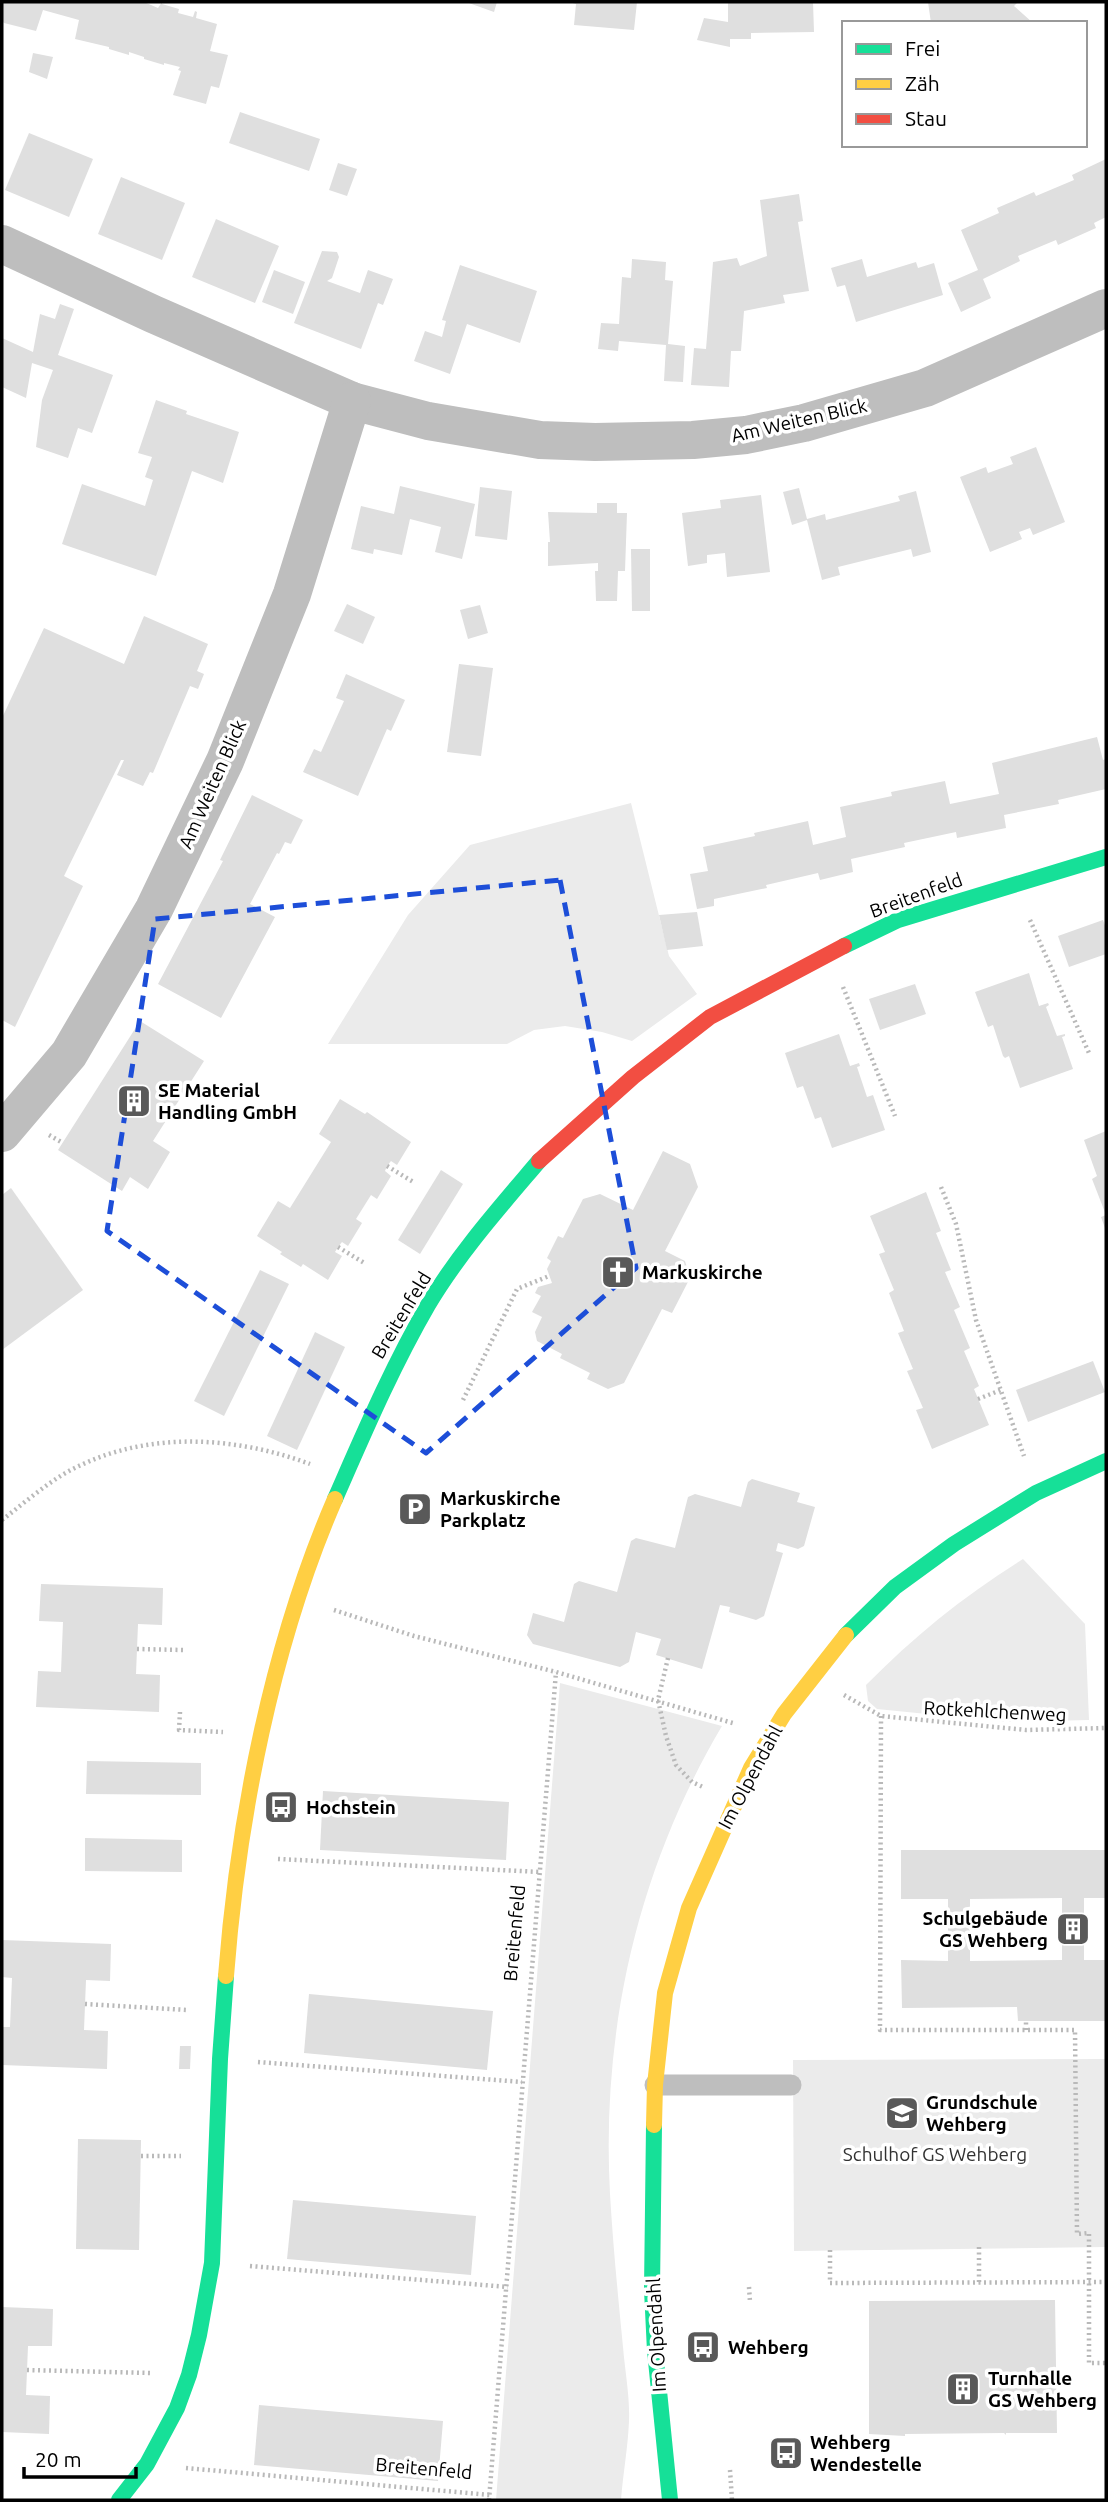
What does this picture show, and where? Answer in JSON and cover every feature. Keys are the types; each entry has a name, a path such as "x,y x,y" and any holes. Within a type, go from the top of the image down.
{"street":[{"name":"Am Weiten Blick","path":"2,244 352,401 428,421 540,440 693,440 746,435 804,423 925,388 1106,308"},
{"name":"Am Weiten Blick","path":"2,1133 69,1054 160,896 225,761 292,594 352,401"},
{"name":"Breitenfeld","path":"120,2500 147,2464 177,2408 190,2375 212,2263 222,2012 238,1857 268,1707 297,1598 344,1478 400,1356 429,1304 485,1224 540,1160 633,1077 710,1017 898,920 1106,857"},
{"name":"Im Olpendahl","path":"670,2500 654,2351 652,2302 655,2085 668,1981 689,1908 735,1800 771,1734 853,1626 895,1587 954,1544 1037,1493 1106,1461"}],"lane":[{"path":"655,2085 792,2085"}],"path":[{"path":"1017,883 1053,975 1089,1053"},
{"path":"830,953 895,1116"},
{"path":"387,1166 415,1183"},
{"path":"942,1187 956,1224 976,1320 1037,1493"},
{"path":"338,1247 366,1264"},
{"path":"463,1400 517,1289 549,1276"},
{"path":"978,1399 1001,1390"},
{"path":"2,1520 78,1466 124,1449 178,1441 252,1448 293,1458 344,1478"},
{"path":"297,1598 414,1636 556,1672 771,1734"},
{"path":"137,1649 183,1650"},
{"path":"668,1658 658,1700 676,1765 692,1782 735,1800"},
{"name":"Breitenfeld","path":"147,2464 490,2498 556,1672"},
{"path":"180,1712 179,1730 221,1732"},
{"name":"Rotkehlchenweg","path":"1026,2030 880,2030 881,1716 1006,1730 1106,1728"},
{"name":"Breitenfeld","path":"238,1857 540,1872"},
{"path":"85,2004 222,2012"},
{"path":"1026,2021 1026,2030 1075,2030 1077,2234 1089,2233 1089,2363 1105,2363"},
{"path":"220,2059 522,2081"},
{"path":"141,2156 176,2156"},
{"path":"979,2247 979,2283"},
{"path":"830,2250 830,2283 1106,2282"},
{"path":"212,2263 508,2287"},
{"path":"749,2287 750,2302"},
{"path":"27,2370 147,2373"},
{"path":"730,2470 733,2500"}],"highlighted area":[{"path":"560,880 636,1268 426,1453 107,1231 155,919"}],"green space":[{"path":"631,803 669,956 697,994 632,1041 602,1032 565,1026 534,1030 507,1044 328,1044 408,915 470,845"},
{"path":"1023,1559 1085,1624 1089,1720 1007,1722 877,1709 868,1701 866,1685 903,1650 960,1602"},
{"path":"560,1683 722,1726 693,1780 647,1893 631,1951 619,2011 609,2132 610,2194 629,2412 621,2500 496,2500"},
{"name":"Schulhof GS Wehberg","path":"1106,2059 1106,2247 794,2251 793,2060"}],"building":[{"path":"2,2 144,2 158,8 162,2 179,9 178,13 193,17 195,11 196,18 217,24 210,51 228,55 219,88 211,86 206,104 173,95 180,67 164,65 129,52 129,55 75,39 79,20 43,10 36,31 4,23"},
{"path":"466,2 497,2 494,12"},
{"path":"569,2 637,2 634,30 574,25 576,4"},
{"path":"728,2 813,2 814,32 751,33 751,39 730,39 730,47 697,40 704,18 728,22"},
{"path":"928,2 1018,2 1014,6 1031,21 931,21"},
{"path":"33,53 53,57 47,79 29,72"},
{"path":"240,112 320,139 309,171 229,143"},
{"path":"29,133 93,159 69,217 5,190"},
{"path":"1106,159 1106,217 1094,223 1096,228 1058,245 1056,240 1018,256 1020,261 983,279 991,298 961,312 948,283 978,270 961,230 999,213 997,208 1034,192 1036,196 1074,180 1072,175"},
{"path":"338,163 357,169 347,196 329,190"},
{"path":"121,177 185,203 162,260 98,234"},
{"path":"799,194 803,221 798,222 809,291 783,295 785,303 744,311 741,351 731,351 729,387 691,385 694,348 706,349 713,262 737,258 740,266 767,256 760,200"},
{"path":"216,219 279,246 255,303 192,277"},
{"path":"322,251 337,252 339,257 332,278 327,281 360,293 368,270 393,279 383,305 378,303 361,349 294,323"},
{"path":"632,259 666,262 665,280 673,281 668,344 685,346 683,382 664,381 666,345 619,341 618,351 598,349 601,323 619,324 622,277 631,278"},
{"path":"862,259 867,277 916,262 918,268 934,263 943,295 856,322 845,285 837,287 831,268"},
{"path":"460,265 537,291 520,343 467,324 450,374 414,361 425,331 442,337 446,321 442,320"},
{"path":"274,270 305,282 293,314 262,302"},
{"path":"60,304 74,309 58,355 113,375 92,433 78,428 68,458 36,447 42,400 53,370 32,363 26,398 2,387 2,338 33,352 40,314 55,319"},
{"path":"156,400 187,411 186,414 239,432 223,483 192,471 156,576 62,544 82,484 145,506 153,480 145,477 152,457 138,453"},
{"path":"1036,447 1065,522 1033,535 1030,528 1019,532 1022,539 990,552 960,477 986,467 988,473 1013,464 1010,457"},
{"path":"400,486 475,504 462,559 435,552 441,527 410,519 402,555 374,549 373,554 351,549 361,506 394,514"},
{"path":"480,487 512,491 507,540 475,536"},
{"path":"799,488 807,519 825,514 826,520 900,501 898,496 916,491 931,552 913,557 911,549 838,567 840,575 822,580 807,520 792,525 783,492"},
{"path":"761,495 770,572 727,577 725,553 707,555 707,563 688,566 682,513 721,508 720,500"},
{"path":"597,503 617,503 617,513 627,513 625,571 618,571 617,601 596,601 595,571 598,571 598,563 548,566 548,512 597,513"},
{"path":"631,549 650,549 650,611 632,611"},
{"path":"347,604 375,617 363,644 334,631"},
{"path":"480,605 488,633 468,639 460,610"},
{"path":"144,616 208,644 197,671 204,674 198,689 190,686 153,773 150,772 143,786 117,775 124,760 121,760 64,876 83,886 15,1027 2,1020 2,718 44,628 124,664"},
{"path":"459,664 493,668 481,756 447,752"},
{"path":"346,674 405,700 391,731 387,729 358,796 303,772 314,749 321,752 344,701 336,698"},
{"path":"1097,737 1103,760 1106,759 1106,789 1058,800 1059,804 1004,815 1006,828 957,838 956,832 904,843 905,847 851,859 853,872 820,880 818,873 766,885 767,888 714,899 714,906 697,909 690,874 708,871 703,847 808,821 813,845 846,837 840,807 892,796 891,792 945,781 950,804 999,794 992,763"},
{"path":"252,795 303,820 291,844 285,842 279,854 277,853 250,904 275,917 221,1018 158,984 223,861 220,860"},
{"path":"697,912 703,946 667,950 659,915"},
{"path":"1103,920 1106,928 1106,954 1069,967 1058,936"},
{"path":"1029,973 1039,1006 1048,1003 1046,1007 1057,1036 1065,1034 1062,1037 1073,1069 1020,1088 1009,1056 1003,1056 993,1025 988,1027 975,992"},
{"path":"915,984 926,1014 880,1030 869,999"},
{"name":"SE Material Handling GmbH","path":"140,1021 204,1061 153,1141 170,1152 148,1189 130,1177 122,1191 58,1150"},
{"path":"839,1034 850,1066 859,1063 860,1066 857,1067 867,1097 873,1095 885,1130 832,1148 821,1117 815,1119 803,1086 797,1088 785,1053"},
{"path":"340,1099 365,1114 367,1112 411,1142 397,1165 391,1161 387,1166 385,1171 391,1176 377,1199 371,1195 356,1219 362,1223 348,1246 342,1242 338,1247 335,1252 342,1256 328,1280 303,1264 301,1267 280,1254 282,1252 257,1236 278,1201 290,1208 331,1142 319,1134"},
{"path":"1106,1131 1106,1215 1092,1179 1097,1176 1084,1140"},
{"name":"Markuskirche","path":"663,1151 690,1164 698,1187 665,1251 685,1261 690,1278 672,1313 662,1309 624,1383 608,1389 587,1379 590,1373 560,1358 562,1354 537,1341 535,1332 542,1317 532,1312 541,1296 535,1293 538,1287 552,1283 547,1269 551,1261 547,1258 558,1236 563,1238 583,1199 600,1194 633,1210"},
{"path":"441,1170 463,1184 420,1254 398,1240"},
{"path":"11,1188 83,1290 2,1350 2,1195"},
{"path":"926,1192 941,1231 936,1233 951,1270 945,1272 960,1307 954,1310 970,1348 964,1351 979,1386 974,1389 989,1425 932,1449 916,1410 923,1408 907,1371 913,1369 898,1333 904,1331 889,1293 894,1290 879,1254 885,1252 870,1216"},
{"path":"1106,1215 1106,1231 1101,1217"},
{"path":"260,1270 289,1284 224,1416 194,1401"},
{"path":"315,1332 345,1347 297,1450 267,1436"},
{"path":"1093,1361 1105,1392 1028,1422 1016,1390"},
{"path":"752,1479 800,1493 797,1502 815,1507 804,1546 798,1549 778,1543 776,1551 783,1553 764,1616 756,1620 729,1612 730,1607 720,1605 702,1669 656,1655 661,1639 636,1632 629,1662 620,1667 533,1644 527,1635 533,1613 564,1622 574,1584 579,1581 617,1592 631,1541 636,1538 675,1548 688,1497 695,1494 741,1507 748,1482"},
{"path":"41,1584 163,1588 162,1625 138,1624 136,1674 160,1675 159,1712 36,1707 38,1671 61,1672 63,1622 39,1621"},
{"path":"87,1761 201,1763 201,1795 86,1794"},
{"path":"323,1791 509,1802 506,1860 320,1850"},
{"path":"85,1838 182,1840 182,1872 85,1871"},
{"name":"Schulgebäude GS Wehberg","path":"901,1850 1106,1850 1106,1898 1084,1898 1084,1960 1106,1960 1106,2021 1018,2021 1017,2007 902,2008 901,1960 948,1961 948,1899 901,1899","holes":["1062,1898 1062,1960 970,1961 970,1899"]},
{"path":"2,1940 111,1944 110,1981 86,1980 84,2030 108,2031 107,2069 2,2065 2,2027 10,2027 12,1978 2,1977"},
{"path":"309,1994 493,2011 487,2070 304,2053"},
{"path":"180,2046 191,2046 190,2069 179,2069"},
{"path":"78,2139 141,2140 139,2250 76,2249"},
{"path":"293,2200 476,2216 471,2275 287,2259"},
{"name":"Turnhalle GS Wehberg","path":"1055,2300 1057,2433 905,2436 869,2434 869,2301"},
{"path":"2,2307 53,2309 52,2346 28,2346 26,2395 50,2396 49,2434 2,2432"},
{"path":"259,2405 443,2421 438,2481 254,2465"}],"traffic: fast":[{"path":"844,946 898,920 1106,857"},
{"path":"335,1499 390,1376 428,1305 466,1249 539,1161"},
{"path":"846,1635 895,1587 954,1544 1036,1493 1106,1461"},
{"path":"119,2500 147,2464 177,2408 199,2335 212,2263 226,1976"},
{"path":"654,2125 652,2290 655,2351 670,2500"}],"traffic: slow":[{"path":"226,1976 239,1856 261,1733 293,1613 335,1499"},
{"path":"654,2125 655,2085 665,1993 689,1908 751,1768 784,1714 846,1635"}],"traffic: jam":[{"path":"539,1161 633,1077 710,1017 844,946"}],"place":[{"name":"SE Material Handling GmbH","path":"134,1101"},
{"name":"Markuskirche","path":"618,1272"},
{"name":"Markuskirche Parkplatz","path":"415,1509"},
{"name":"Hochstein","path":"281,1807"},
{"name":"Schulgebäude GS Wehberg","path":"1073,1929"},
{"name":"Grundschule Wehberg","path":"902,2113"},
{"name":"Wehberg","path":"703,2347"},
{"name":"Turnhalle GS Wehberg","path":"963,2389"},
{"name":"Wehberg Wendestelle","path":"786,2453"}]}
